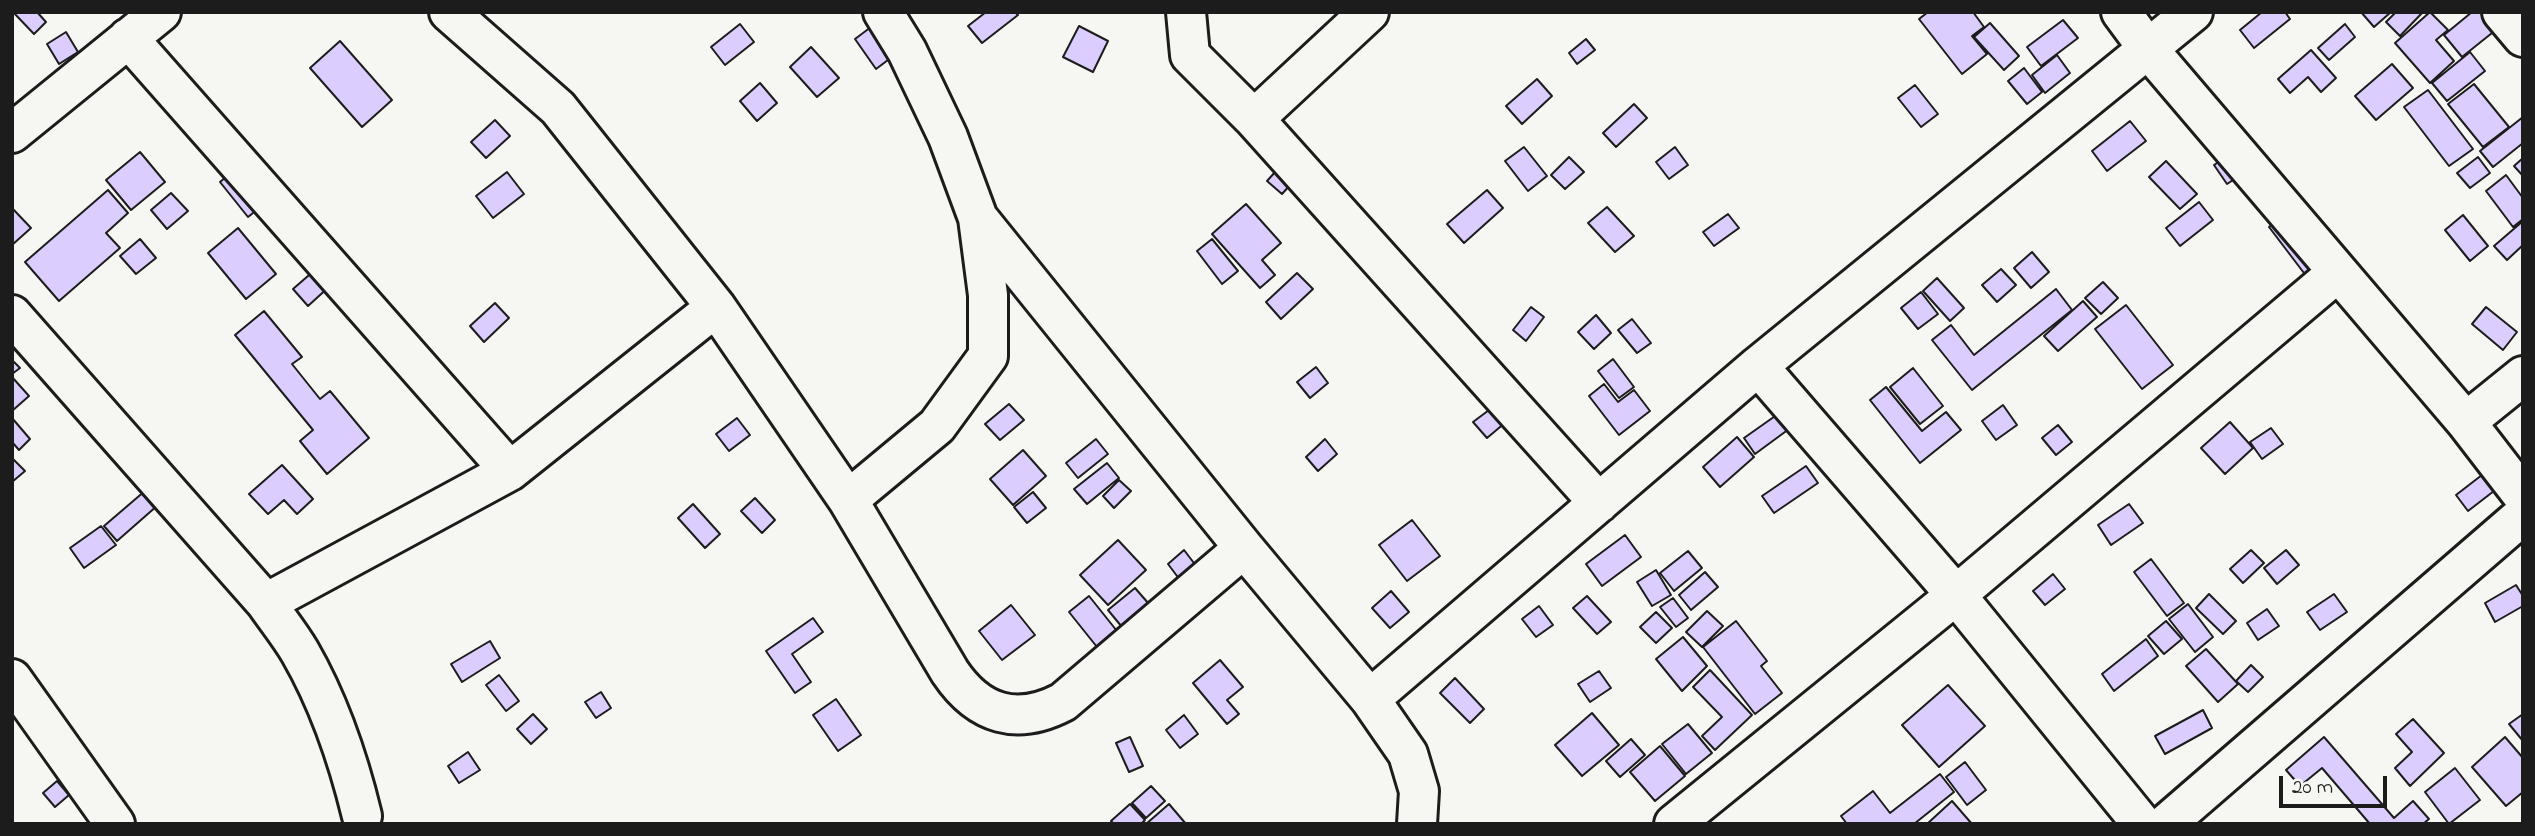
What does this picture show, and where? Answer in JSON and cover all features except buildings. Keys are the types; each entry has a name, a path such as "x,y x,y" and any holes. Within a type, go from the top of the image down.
{"street":[{"path":"12,133 160,12"},
{"path":"449,12 558,108 716,307 848,500 961,688 975,701 1010,715 1046,711 1063,702 1244,548"},
{"path":"848,500 937,426 988,356 988,295 978,218 948,137 907,51 883,12"},
{"path":"1186,12 1190,55 1254,119 1599,503"},
{"path":"1254,119 1369,12"},
{"path":"2121,12 2149,50 2466,422 2523,496"},
{"path":"1370,699 1758,366 2193,12"},
{"path":"2502,12 2523,37"},
{"path":"128,38 510,471"},
{"path":"978,218 1244,548 1370,699 1408,754 1419,791 1417,824"},
{"path":"1674,824 1956,595 2338,272"},
{"path":"266,603 510,471 716,307"},
{"path":"12,315 266,603 299,651 327,703 348,758 362,816"},
{"path":"1758,366 1956,595 2142,824"},
{"path":"2466,422 2523,376"},
{"path":"2166,824 2523,515"},
{"path":"12,679 115,824"}]}
